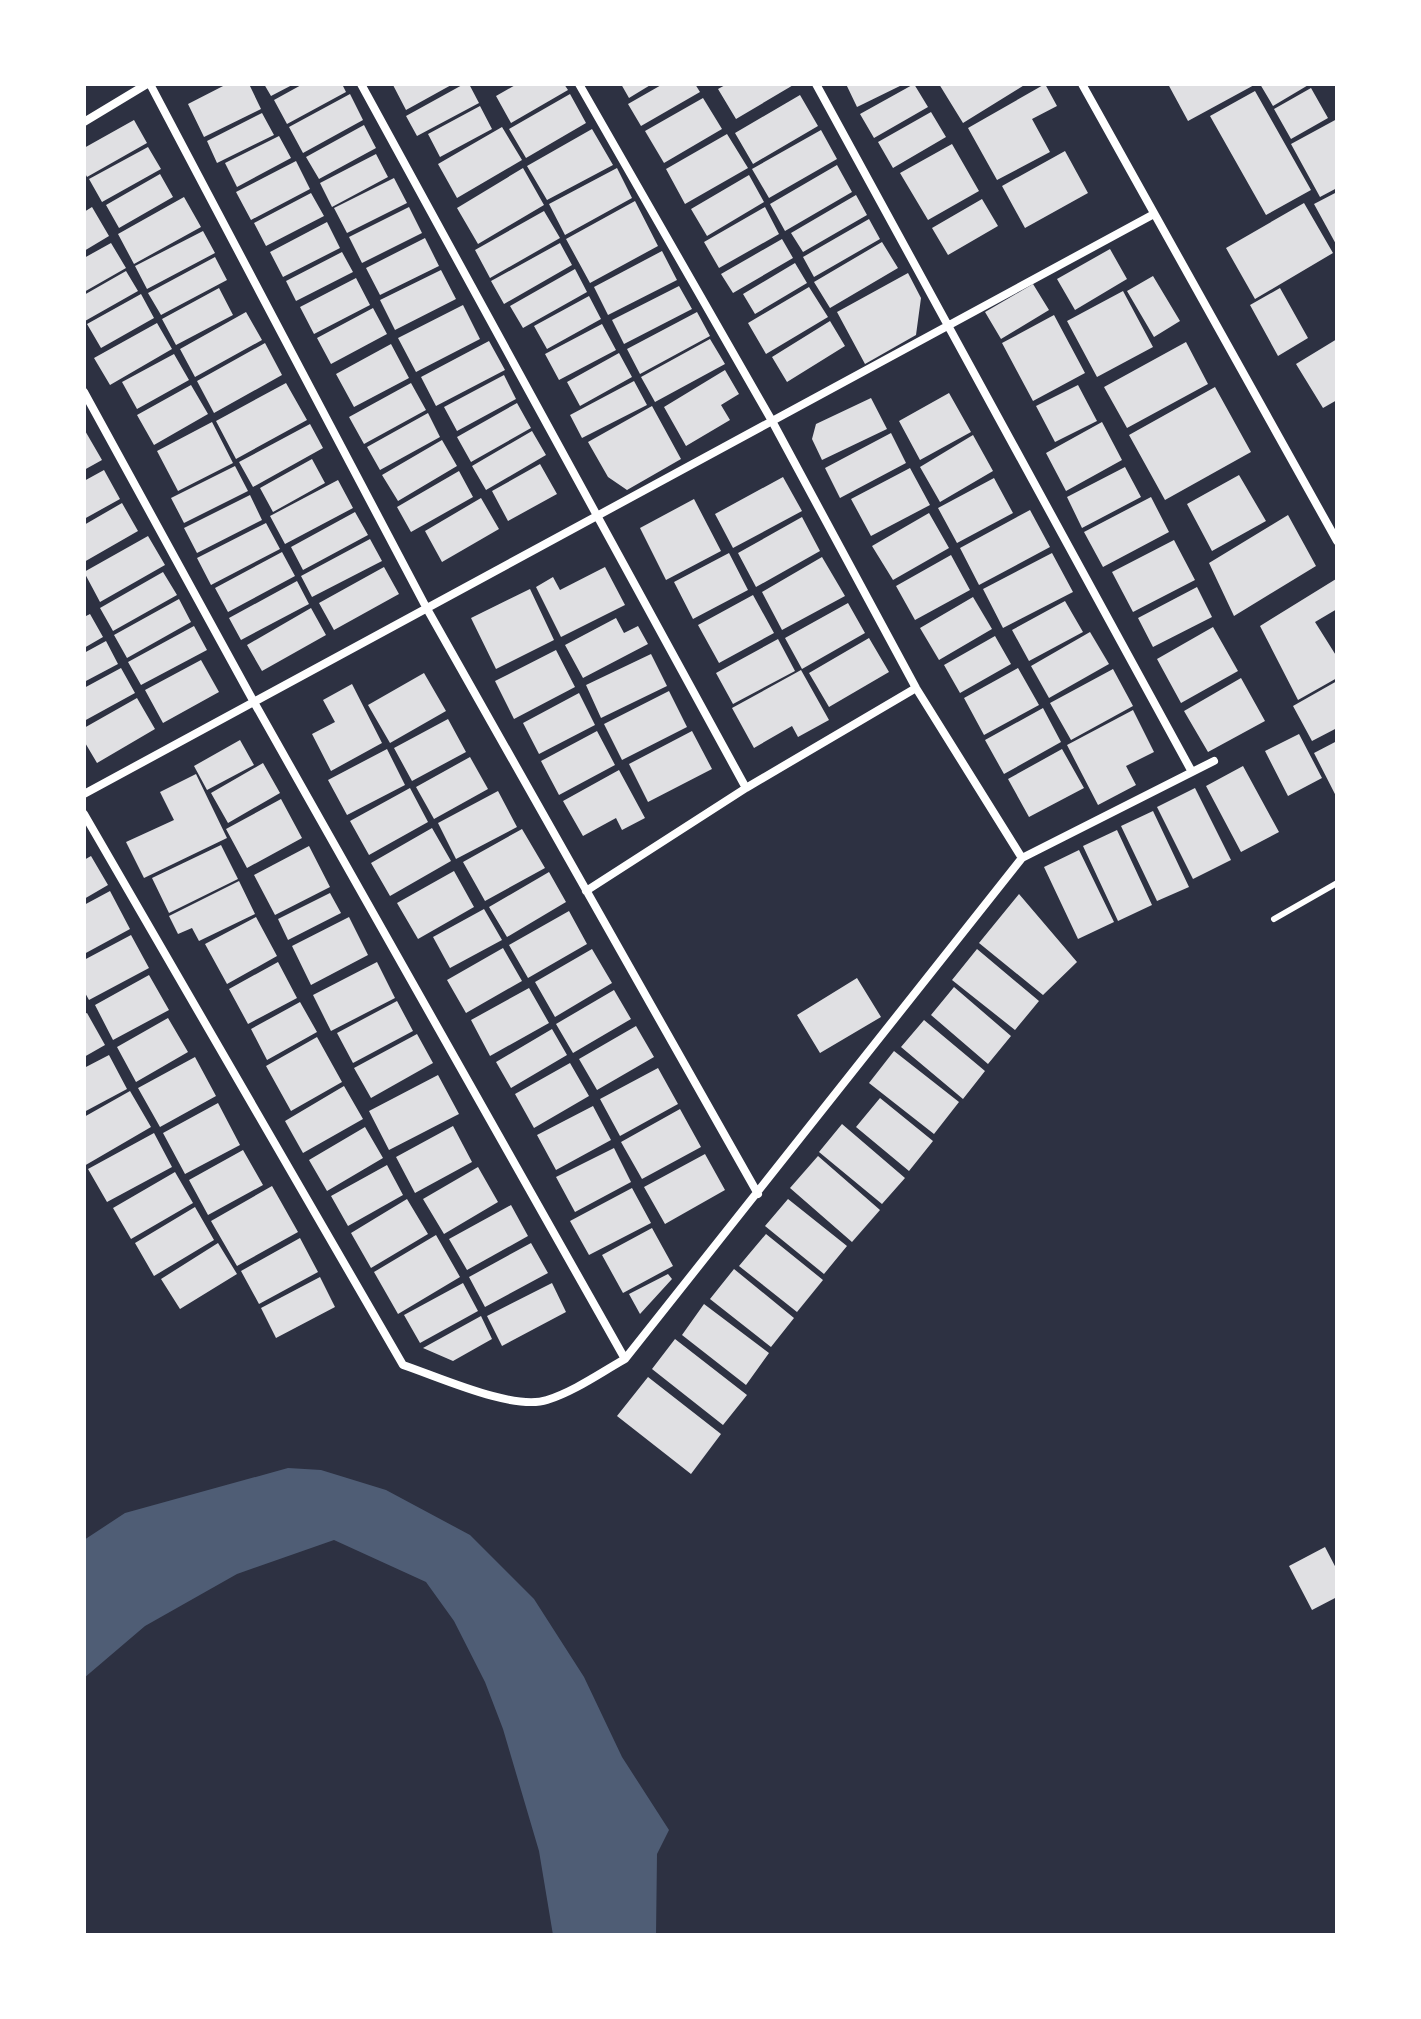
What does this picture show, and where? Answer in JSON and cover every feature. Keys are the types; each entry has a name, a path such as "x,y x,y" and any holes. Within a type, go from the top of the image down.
{"street":[{"path":"84,122 148,84 426,607 758,1194"},
{"path":"361,84 746,788"},
{"path":"579,84 772,421 916,688 1022,858"},
{"path":"816,84 1192,772"},
{"path":"1082,84 1337,541"},
{"path":"84,794 1154,214"},
{"path":"84,392 255,704 625,1359"},
{"path":"586,891 746,788 916,688"},
{"path":"84,814 403,1365 512,1401 545,1401 625,1359 1022,858 1214,761"}],"lane":[{"path":"1274,919 1337,883"}],"water":[{"path":"288,1468 321,1470 386,1490 470,1535 534,1599 584,1677 622,1757 669,1830 657,1854 656,1935 553,1935 539,1851 503,1729 485,1682 454,1621 426,1582 334,1540 237,1574 145,1626 84,1678 84,1540 125,1513"}],"building":[{"path":"227,84 249,84 261,109 204,137 188,104"},
{"path":"264,84 294,84 271,96"},
{"path":"303,84 342,84 346,92 287,124 274,100"},
{"path":"395,84 453,84 406,110"},
{"path":"469,84 479,103 417,136 406,116"},
{"path":"517,84 564,84 568,90 511,123 496,96"},
{"path":"621,84 652,84 629,98"},
{"path":"663,84 695,84 700,92 641,126 628,104"},
{"path":"727,84 795,84 736,119 718,89"},
{"path":"846,84 904,84 857,107"},
{"path":"914,84 928,107 874,138 860,114"},
{"path":"939,84 1026,84 963,123"},
{"path":"1045,84 1057,106 1032,119 1050,152 997,180 968,128"},
{"path":"1168,84 1256,84 1188,121"},
{"path":"1260,84 1310,84 1273,106"},
{"path":"1311,88 1328,118 1291,139 1274,109"},
{"path":"1255,91 1311,190 1266,215 1210,116"},
{"path":"350,94 363,120 303,153 289,127"},
{"path":"570,94 586,123 526,158 509,129"},
{"path":"800,95 818,126 753,164 735,133"},
{"path":"703,98 722,129 664,163 645,131"},
{"path":"480,106 492,129 440,157 428,134"},
{"path":"931,112 946,137 893,168 878,142"},
{"path":"262,113 274,135 217,163 207,141"},
{"path":"1337,119 1337,188 1320,197 1291,144"},
{"path":"134,120 147,143 87,177 84,148"},
{"path":"364,125 376,148 319,179 306,157"},
{"path":"502,127 522,160 457,198 438,164"},
{"path":"592,129 613,165 547,200 527,166"},
{"path":"821,130 837,159 769,198 752,169"},
{"path":"727,134 748,168 685,204 666,169"},
{"path":"279,136 291,158 237,187 225,163"},
{"path":"952,144 979,191 928,220 900,173"},
{"path":"148,147 161,169 102,202 89,179"},
{"path":"1065,151 1088,193 1025,228 1002,186"},
{"path":"376,154 388,177 332,207 320,183"},
{"path":"296,161 310,189 251,220 236,192"},
{"path":"837,165 852,192 785,231 770,204"},
{"path":"523,168 544,205 478,244 457,208"},
{"path":"617,168 632,198 565,235 549,204"},
{"path":"160,174 173,197 119,228 106,205"},
{"path":"749,175 764,202 707,236 691,209"},
{"path":"394,178 407,203 347,233 334,208"},
{"path":"1337,192 1337,246 1314,204"},
{"path":"311,193 324,216 266,246 254,223"},
{"path":"856,195 867,215 803,252 791,233"},
{"path":"184,197 201,227 134,264 118,234"},
{"path":"982,199 998,226 948,255 932,228"},
{"path":"635,201 658,246 590,283 566,239"},
{"path":"1304,203 1333,253 1255,299 1226,248"},
{"path":"92,207 109,236 84,251 84,212"},
{"path":"409,207 422,233 362,263 349,237"},
{"path":"765,207 779,234 719,268 704,242"},
{"path":"544,211 560,238 490,278 475,250"},
{"path":"869,219 880,239 814,277 803,257"},
{"path":"327,222 340,248 283,277 270,252"},
{"path":"203,231 215,253 147,289 135,266"},
{"path":"425,238 439,266 380,295 366,268"},
{"path":"782,239 793,258 733,293 721,274"},
{"path":"882,242 898,268 830,308 814,282"},
{"path":"111,243 126,268 84,292 84,258"},
{"path":"560,243 572,265 504,304 491,281"},
{"path":"1110,249 1127,279 1075,310 1057,279"},
{"path":"662,251 677,280 608,315 594,287"},
{"path":"342,252 353,272 296,301 286,281"},
{"path":"215,257 227,280 161,315 148,293"},
{"path":"795,263 807,283 755,314 743,294"},
{"path":"575,269 587,292 523,328 510,306"},
{"path":"441,270 456,299 395,330 380,300"},
{"path":"126,271 138,291 85,321 84,295"},
{"path":"908,273 921,298 916,335 865,364 837,312"},
{"path":"1153,276 1180,321 1154,337 1127,291"},
{"path":"356,278 370,305 314,334 300,307"},
{"path":"1033,284 1049,310 1001,339 985,312"},
{"path":"679,286 692,309 624,344 612,320"},
{"path":"809,287 828,317 766,354 748,323"},
{"path":"219,288 233,315 176,345 162,319"},
{"path":"1280,288 1308,338 1278,356 1250,305"},
{"path":"1123,291 1153,347 1097,377 1067,321"},
{"path":"141,294 154,318 101,348 87,324"},
{"path":"589,296 601,319 547,349 534,326"},
{"path":"463,305 480,339 416,372 398,338"},
{"path":"373,308 387,334 331,364 317,338"},
{"path":"246,312 262,340 195,377 180,349"},
{"path":"697,312 710,336 640,374 627,349"},
{"path":"1054,315 1085,373 1033,401 1002,343"},
{"path":"830,321 845,346 787,382 772,357"},
{"path":"157,323 172,349 110,385 94,358"},
{"path":"602,324 616,350 559,380 545,354"},
{"path":"710,339 725,364 655,402 641,377"},
{"path":"1337,339 1337,400 1323,408 1296,364"},
{"path":"489,341 505,370 436,406 421,377"},
{"path":"1186,342 1208,384 1127,428 1104,387"},
{"path":"265,343 282,375 214,413 197,381"},
{"path":"391,344 409,378 354,407 336,374"},
{"path":"619,353 632,377 580,406 567,382"},
{"path":"174,354 189,380 137,409 122,382"},
{"path":"725,370 739,394 721,405 730,420 686,446 664,407"},
{"path":"504,375 516,399 457,431 444,407"},
{"path":"634,381 647,405 582,438 570,415"},
{"path":"286,383 307,420 236,459 216,421"},
{"path":"411,383 426,410 364,444 349,417"},
{"path":"191,385 208,414 154,445 137,415"},
{"path":"1078,385 1097,421 1055,442 1036,406"},
{"path":"1215,387 1251,452 1165,500 1129,435"},
{"path":"949,393 971,432 920,460 899,421"},
{"path":"871,398 887,429 822,460 812,439 816,424"},
{"path":"517,403 531,428 471,462 457,437"},
{"path":"652,406 681,459 627,490 608,477 588,442"},
{"path":"428,413 440,437 380,470 367,447"},
{"path":"212,422 233,463 178,491 157,451"},
{"path":"1102,422 1122,460 1066,491 1046,453"},
{"path":"310,424 323,448 253,487 239,462"},
{"path":"84,429 102,460 84,470"},
{"path":"532,431 546,455 486,490 472,466"},
{"path":"891,433 906,463 840,498 825,468"},
{"path":"973,435 993,471 940,502 920,467"},
{"path":"442,440 457,466 398,501 382,475"},
{"path":"312,459 325,483 273,512 260,488"},
{"path":"540,464 557,494 508,521 492,491"},
{"path":"235,466 248,491 184,523 171,498"},
{"path":"1125,467 1141,497 1082,528 1067,497"},
{"path":"910,468 930,505 871,536 851,499"},
{"path":"104,470 120,499 84,519 84,481"},
{"path":"459,471 473,497 411,532 397,507"},
{"path":"1239,475 1266,521 1212,551 1187,504"},
{"path":"783,477 802,511 733,548 715,514"},
{"path":"994,478 1013,513 957,543 938,508"},
{"path":"338,480 353,508 285,544 270,516"},
{"path":"250,495 262,520 197,553 184,528"},
{"path":"1151,497 1169,532 1103,567 1084,532"},
{"path":"481,498 499,529 442,562 425,531"},
{"path":"694,499 721,551 666,580 640,528"},
{"path":"122,503 138,531 84,562 84,525"},
{"path":"1030,510 1050,547 979,585 960,548"},
{"path":"355,512 368,535 303,570 291,547"},
{"path":"929,513 949,548 893,580 872,546"},
{"path":"1288,515 1316,566 1234,616 1209,563"},
{"path":"802,517 820,551 756,587 738,553"},
{"path":"266,523 280,549 211,585 197,558"},
{"path":"148,536 165,565 100,602 84,572"},
{"path":"370,539 382,561 312,597 301,576"},
{"path":"1174,540 1195,580 1133,612 1112,572"},
{"path":"282,552 295,576 228,612 215,588"},
{"path":"729,553 748,590 693,619 674,582"},
{"path":"1052,553 1073,592 1003,628 983,589"},
{"path":"951,555 970,590 915,620 896,586"},
{"path":"822,557 845,596 782,630 762,592"},
{"path":"384,567 399,594 334,630 319,603"},
{"path":"605,567 625,605 561,637 536,587 553,577 560,590"},
{"path":"163,572 177,595 113,631 100,608"},
{"path":"1336,579 1337,609 1315,622 1337,657 1337,678 1298,700 1260,626"},
{"path":"297,581 309,604 241,640 229,618"},
{"path":"1197,587 1212,617 1153,647 1138,618"},
{"path":"530,589 554,640 496,669 471,618"},
{"path":"753,595 774,633 719,663 698,625"},
{"path":"973,597 992,629 939,660 920,628"},
{"path":"179,599 191,622 127,658 114,635"},
{"path":"1065,601 1083,632 1029,661 1012,630"},
{"path":"848,603 865,633 802,669 785,638"},
{"path":"311,608 326,635 262,671 247,645"},
{"path":"90,614 103,637 84,648 84,617"},
{"path":"616,618 624,633 638,626 648,644 583,678 565,645"},
{"path":"194,626 207,650 141,685 128,662"},
{"path":"1213,627 1238,671 1181,703 1157,659"},
{"path":"1090,632 1109,664 1049,698 1031,666"},
{"path":"995,636 1011,664 960,693 944,665"},
{"path":"869,638 889,672 829,707 809,673"},
{"path":"778,639 795,671 733,704 716,673"},
{"path":"106,641 118,664 84,682 84,653"},
{"path":"556,650 575,687 514,719 495,681"},
{"path":"651,654 667,686 601,718 586,685"},
{"path":"201,660 219,692 163,723 145,690"},
{"path":"121,668 135,693 84,721 84,688"},
{"path":"1018,668 1039,705 984,735 964,698"},
{"path":"1113,669 1133,706 1071,740 1050,703"},
{"path":"801,670 829,720 798,737 792,726 754,748 732,708"},
{"path":"424,673 446,711 390,743 368,705"},
{"path":"1241,678 1265,721 1208,752 1184,711"},
{"path":"1337,681 1337,728 1312,741 1293,706"},
{"path":"352,684 382,743 331,771 312,734 335,722 323,700"},
{"path":"669,691 687,727 622,760 604,724"},
{"path":"579,693 595,725 539,754 523,723"},
{"path":"137,698 155,729 97,763 84,741 84,728"},
{"path":"1043,708 1061,742 1004,774 985,740"},
{"path":"1133,710 1154,752 1126,766 1136,785 1098,805 1067,745"},
{"path":"448,719 466,752 412,781 394,748"},
{"path":"597,731 615,765 559,795 541,761"},
{"path":"692,731 712,769 648,802 629,764"},
{"path":"1299,734 1322,778 1288,796 1265,751"},
{"path":"240,740 254,765 207,790 194,766"},
{"path":"1337,741 1337,798 1314,753"},
{"path":"387,749 405,785 347,815 328,780"},
{"path":"1062,749 1084,788 1029,817 1008,779"},
{"path":"470,757 488,789 434,819 416,787"},
{"path":"263,763 280,793 228,823 211,793"},
{"path":"1243,766 1279,832 1241,852 1206,786"},
{"path":"619,770 645,818 622,830 616,818 583,836 563,801"},
{"path":"196,774 227,838 144,878 126,842 174,820 160,792"},
{"path":"410,788 428,822 369,855 350,821"},
{"path":"1195,788 1231,860 1193,879 1157,807"},
{"path":"498,791 517,827 456,859 438,823"},
{"path":"281,799 302,838 247,868 226,829"},
{"path":"1153,811 1189,887 1157,901 1121,826"},
{"path":"432,828 451,861 390,896 371,863"},
{"path":"522,829 545,868 485,901 463,862"},
{"path":"1117,830 1152,905 1118,921 1083,846"},
{"path":"221,845 238,879 169,913 152,878"},
{"path":"309,846 330,887 275,915 254,875"},
{"path":"1079,850 1114,922 1078,939 1044,867"},
{"path":"91,856 108,885 84,899 84,860"},
{"path":"454,871 474,907 418,939 397,903"},
{"path":"549,872 566,902 507,937 489,907"},
{"path":"239,881 255,914 199,941 192,928 178,934 169,916"},
{"path":"110,891 130,929 84,954 84,905"},
{"path":"330,893 341,913 288,940 278,919"},
{"path":"1019,894 1077,962 1043,995 979,943"},
{"path":"484,909 502,940 450,968 433,937"},
{"path":"569,911 587,944 528,978 509,945"},
{"path":"256,917 277,956 227,984 205,944"},
{"path":"349,917 368,955 311,985 292,946"},
{"path":"131,935 149,968 89,1000 84,991 84,960"},
{"path":"503,948 522,981 466,1013 447,980"},
{"path":"592,949 612,983 555,1017 535,982"},
{"path":"977,949 1039,1001 1015,1030 952,980"},
{"path":"278,962 297,998 248,1024 229,989"},
{"path":"377,962 395,998 331,1031 313,995"},
{"path":"149,975 169,1010 113,1040 95,1005"},
{"path":"857,978 881,1017 820,1053 797,1015"},
{"path":"954,987 1011,1036 988,1064 931,1015"},
{"path":"529,988 549,1023 490,1056 471,1020"},
{"path":"614,990 631,1019 573,1053 556,1024"},
{"path":"397,1001 413,1031 353,1063 337,1033"},
{"path":"300,1002 317,1032 267,1060 251,1029"},
{"path":"87,1013 105,1045 84,1057 84,1014"},
{"path":"168,1018 188,1052 136,1082 117,1047"},
{"path":"924,1020 985,1071 963,1099 901,1047"},
{"path":"636,1026 654,1057 597,1090 579,1059"},
{"path":"552,1029 567,1055 511,1088 496,1062"},
{"path":"417,1034 433,1063 371,1098 354,1068"},
{"path":"317,1037 342,1082 291,1111 266,1066"},
{"path":"894,1051 959,1102 934,1134 869,1083"},
{"path":"109,1055 127,1089 84,1112 84,1068"},
{"path":"195,1057 216,1096 160,1127 138,1088"},
{"path":"570,1063 589,1096 534,1128 515,1094"},
{"path":"658,1068 678,1104 620,1136 600,1099"},
{"path":"438,1075 459,1114 389,1150 369,1111"},
{"path":"344,1086 363,1119 303,1153 285,1121"},
{"path":"130,1091 151,1127 84,1166 84,1117"},
{"path":"880,1098 933,1141 909,1171 856,1127"},
{"path":"218,1103 240,1145 185,1174 163,1133"},
{"path":"593,1106 611,1140 556,1170 537,1135"},
{"path":"680,1109 701,1147 642,1179 621,1142"},
{"path":"842,1124 905,1178 882,1204 819,1152"},
{"path":"453,1126 472,1162 415,1193 396,1157"},
{"path":"365,1127 383,1158 327,1191 309,1160"},
{"path":"154,1133 172,1167 107,1202 88,1169"},
{"path":"614,1148 631,1182 575,1212 556,1177"},
{"path":"243,1150 263,1185 208,1215 189,1180"},
{"path":"705,1154 725,1190 665,1224 644,1187"},
{"path":"818,1156 880,1210 852,1242 790,1188"},
{"path":"387,1165 403,1195 348,1226 331,1196"},
{"path":"478,1167 498,1202 444,1234 423,1199"},
{"path":"175,1172 193,1203 131,1239 113,1208"},
{"path":"272,1186 298,1232 237,1266 211,1221"},
{"path":"632,1188 651,1223 589,1255 570,1221"},
{"path":"407,1199 428,1234 371,1268 351,1233"},
{"path":"788,1199 847,1246 824,1274 765,1226"},
{"path":"511,1205 528,1236 467,1270 449,1239"},
{"path":"195,1207 214,1240 154,1276 135,1243"},
{"path":"652,1228 673,1266 623,1293 602,1255"},
{"path":"766,1234 823,1280 797,1312 739,1266"},
{"path":"436,1235 460,1277 398,1314 374,1272"},
{"path":"300,1238 318,1272 259,1304 241,1271"},
{"path":"218,1243 237,1274 180,1309 161,1279"},
{"path":"531,1243 548,1273 485,1307 469,1277"},
{"path":"734,1269 794,1318 771,1347 710,1299"},
{"path":"668,1274 672,1279 640,1314 629,1294"},
{"path":"320,1277 335,1307 276,1338 261,1308"},
{"path":"463,1283 478,1311 420,1343 404,1315"},
{"path":"552,1283 566,1312 502,1346 487,1316"},
{"path":"704,1304 769,1353 746,1385 682,1335"},
{"path":"481,1316 492,1339 453,1361 423,1348"},
{"path":"675,1339 747,1395 723,1425 652,1369"},
{"path":"648,1377 721,1434 691,1474 617,1416"},
{"path":"1325,1547 1337,1570 1337,1597 1312,1610 1289,1566"}]}
